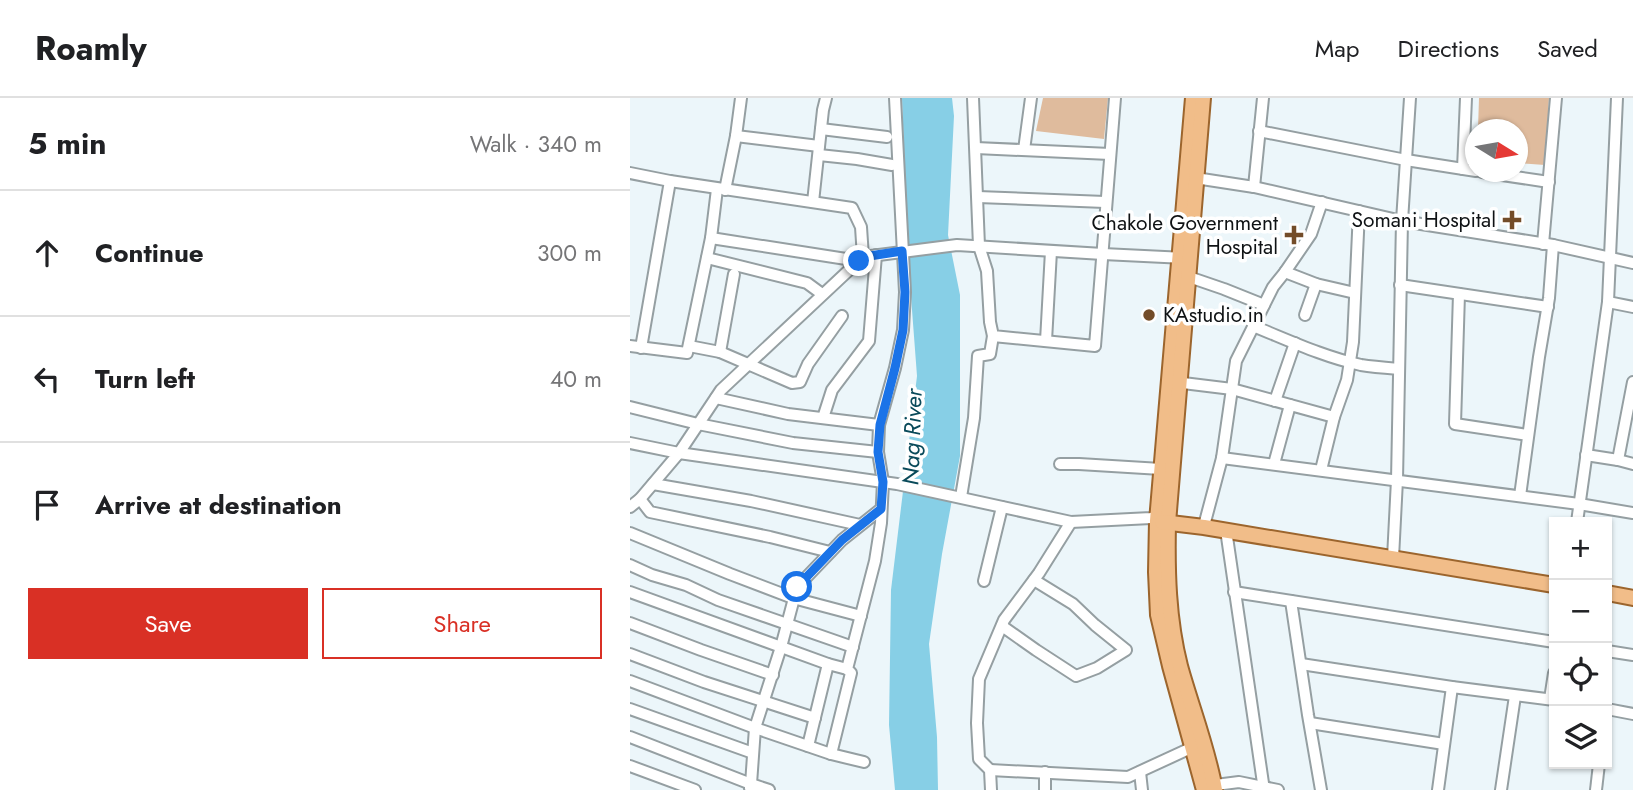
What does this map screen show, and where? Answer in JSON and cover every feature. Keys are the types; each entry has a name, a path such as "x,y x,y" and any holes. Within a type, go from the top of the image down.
{"main road":[{"path":"1192,177 1193,98"},
{"path":"1203,98 1192,177 1156,572 1158,615 1170,666 1193,747 1209,788"},
{"path":"1174,382 1161,469 1160,519 1167,558 1170,614 1209,788"},
{"path":"1160,519 1205,522 1549,584"},
{"path":"1160,519 1549,576"},
{"path":"1612,587 1633,590"},
{"path":"1612,594 1633,598"}],"street":[{"path":"670,181 636,347 687,353 721,189 736,136 741,98"},
{"path":"813,202 826,98"},
{"path":"847,669 875,561 883,482 878,452 880,425 903,330 905,292 895,98"},
{"path":"959,497 974,418 978,356 990,354 993,336 986,271 979,246 973,98"},
{"path":"1024,150 1031,98"},
{"path":"993,336 1095,346 1115,98"},
{"path":"1254,187 1262,98"},
{"path":"1393,554 1402,221 1410,98"},
{"path":"1259,131 1463,169 1466,98"},
{"path":"1520,496 1548,307 1549,182 1556,98"},
{"path":"1578,517 1608,302 1618,98"},
{"path":"821,129 887,137"},
{"path":"736,136 892,165"},
{"path":"976,148 1110,154"},
{"path":"630,173 852,208 861,228 861,259 722,390 679,453 630,507"},
{"path":"1192,177 1254,187 1402,221 1548,244 1633,263"},
{"path":"1528,179 1549,182"},
{"path":"978,197 1105,202"},
{"path":"1205,522 1222,458 1236,360 1273,287 1311,233 1322,202"},
{"path":"1321,470 1347,380 1353,342 1359,211"},
{"path":"711,238 861,259 957,244 1185,258"},
{"path":"1046,341 1051,251"},
{"path":"823,418 832,390 869,341 876,255"},
{"path":"706,258 807,283 822,294"},
{"path":"1286,272 1316,284 1355,293"},
{"path":"720,352 734,274"},
{"path":"1183,277 1264,305"},
{"path":"1305,315 1316,284"},
{"path":"1401,285 1548,307"},
{"path":"1459,294 1455,424 1528,435"},
{"path":"1608,302 1633,307"},
{"path":"688,346 720,352 792,383 800,382 808,364 842,316"},
{"path":"1253,326 1350,362 1399,369"},
{"path":"1275,401 1295,343"},
{"path":"1174,382 1233,389 1335,417"},
{"path":"1618,460 1633,382"},
{"path":"716,398 788,414 880,425"},
{"path":"1274,464 1290,405"},
{"path":"630,407 793,443 878,452"},
{"path":"630,443 679,453 897,484 1071,522 1160,519"},
{"path":"1586,455 1633,464"},
{"path":"1222,458 1633,513"},
{"path":"1060,464 1161,469"},
{"path":"653,484 751,501 860,525"},
{"path":"640,499 650,512 830,552"},
{"path":"984,581 1002,507"},
{"path":"750,787 755,728 773,675 797,587 830,552 881,509"},
{"path":"991,790 990,770 979,759 979,679 1002,626 1071,522"},
{"path":"1226,530 1264,788"},
{"path":"630,533 793,598 861,616"},
{"path":"630,565 718,600 853,647"},
{"path":"1002,626 1076,677 1126,650 1073,604 1034,580"},
{"path":"630,592 852,673 831,754"},
{"path":"1234,592 1549,641"},
{"path":"1291,601 1321,790"},
{"path":"630,622 773,675"},
{"path":"1612,652 1633,655"},
{"path":"630,654 704,682 815,718"},
{"path":"808,746 828,664"},
{"path":"1301,664 1549,699"},
{"path":"630,681 755,728 831,754 864,762"},
{"path":"1438,790 1452,687"},
{"path":"1502,790 1515,696"},
{"path":"630,709 753,753"},
{"path":"1612,710 1633,714"},
{"path":"1310,723 1444,744"},
{"path":"630,737 750,787 769,790"},
{"path":"990,770 1128,778 1193,747"},
{"path":"630,766 695,790"},
{"path":"1596,790 1598,769"},
{"path":"1045,772 1045,790"},
{"path":"1140,772 1142,790"},
{"path":"1209,788 1239,782 1278,790"}],"shaded area":[{"path":"1043,98 1108,98 1104,139 1036,131"},
{"path":"1479,98 1549,98 1545,165 1528,164 1528,119 1478,119"}],"water":[{"name":"Nag River","path":"902,98 952,98 954,116 948,235 960,295 960,456 929,644 937,737 938,790 895,790 889,725 891,590 917,376 908,257"}],"place":[{"name":"Somani Hospital","path":"1512,220"},
{"name":"Chakole Government Hospital","path":"1294,235"},
{"name":"KAstudio.in","path":"1149,315"}],"route":[{"path":"797,587 842,540 881,509 883,482 878,452 880,425 903,330 905,292 902,251 863,257 859,261"}]}
